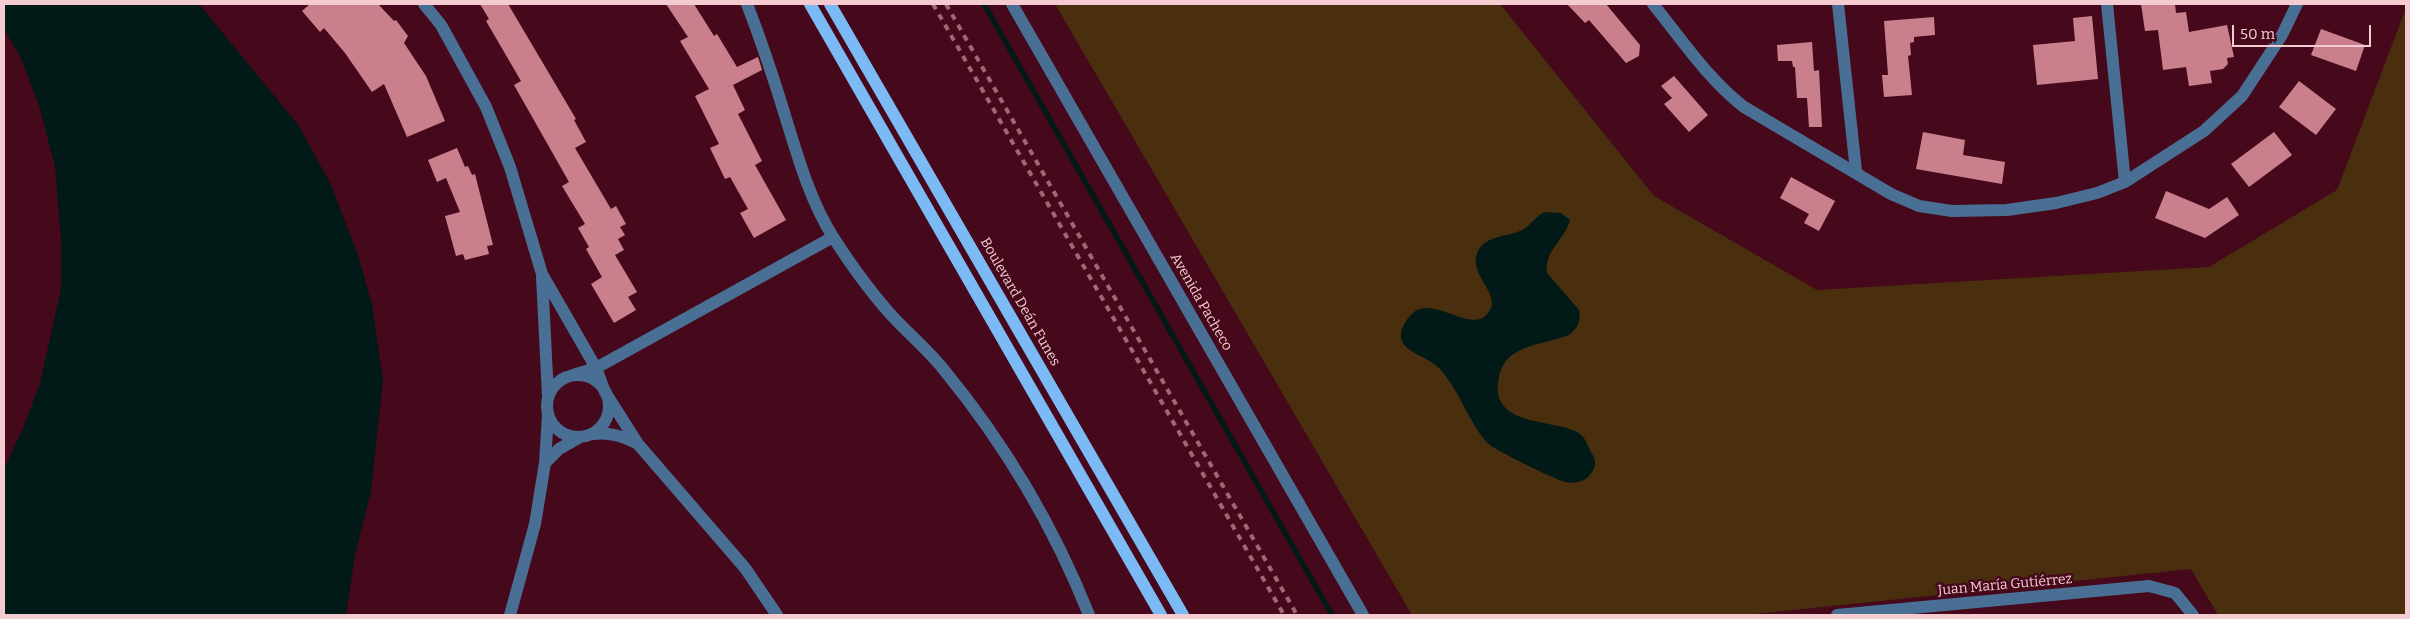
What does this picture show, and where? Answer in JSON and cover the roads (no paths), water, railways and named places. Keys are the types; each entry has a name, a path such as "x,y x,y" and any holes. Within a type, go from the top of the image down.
{"main road":[{"path":"810,4 1161,615"},
{"name":"Boulevard Deán Funes","path":"830,4 1183,615"}],"street":[{"path":"424,4 441,25 486,107 510,167 542,274 596,368 608,401 606,420 593,434"},
{"path":"747,4 809,187 833,237 872,292 943,368 981,419 1024,484 1052,535 1090,615"},
{"name":"Avenida Pacheco","path":"1012,4 1364,615"},
{"path":"1653,4 1726,93 1744,108 1856,171 1891,194 1919,206 1952,211 2007,210 2056,203 2097,193 2125,182 2204,131 2242,96 2282,35 2297,4"},
{"path":"1838,4 1856,171"},
{"path":"2107,4 2125,182"},
{"path":"548,397 557,382 596,368 833,237"},
{"path":"510,615 530,544 545,463 548,397 542,274"},
{"path":"573,375 592,378 605,392 638,444 745,568 778,615"},
{"path":"548,416 552,425 570,437 614,434 638,444"},
{"path":"545,463 559,449 580,437"},
{"name":"Juan María Gutiérrez","path":"1837,615 2149,586 2175,593 2193,615"}],"water":[{"path":"4,4 199,4 299,126 331,185 358,255 372,305 383,381 371,491 355,555 346,615 4,615 4,469 24,426 40,383 61,289 61,240 55,166 39,106 21,58 4,29"},
{"path":"1545,212 1561,213 1570,220 1552,251 1547,265 1547,273 1579,310 1580,318 1577,327 1569,335 1528,347 1509,357 1500,373 1498,393 1503,404 1511,412 1537,422 1564,427 1578,432 1582,436 1594,456 1595,465 1588,477 1582,481 1574,482 1565,482 1550,476 1490,445 1473,423 1442,371 1407,348 1401,339 1401,333 1406,322 1419,309 1430,308 1475,320 1484,317 1491,308 1492,302 1476,267 1478,251 1486,242 1492,239 1525,228"}],"waterway":[{"path":"984,4 1332,615"}],"railway":[{"path":"933,4 1284,615"},
{"path":"946,4 1297,615"}]}
